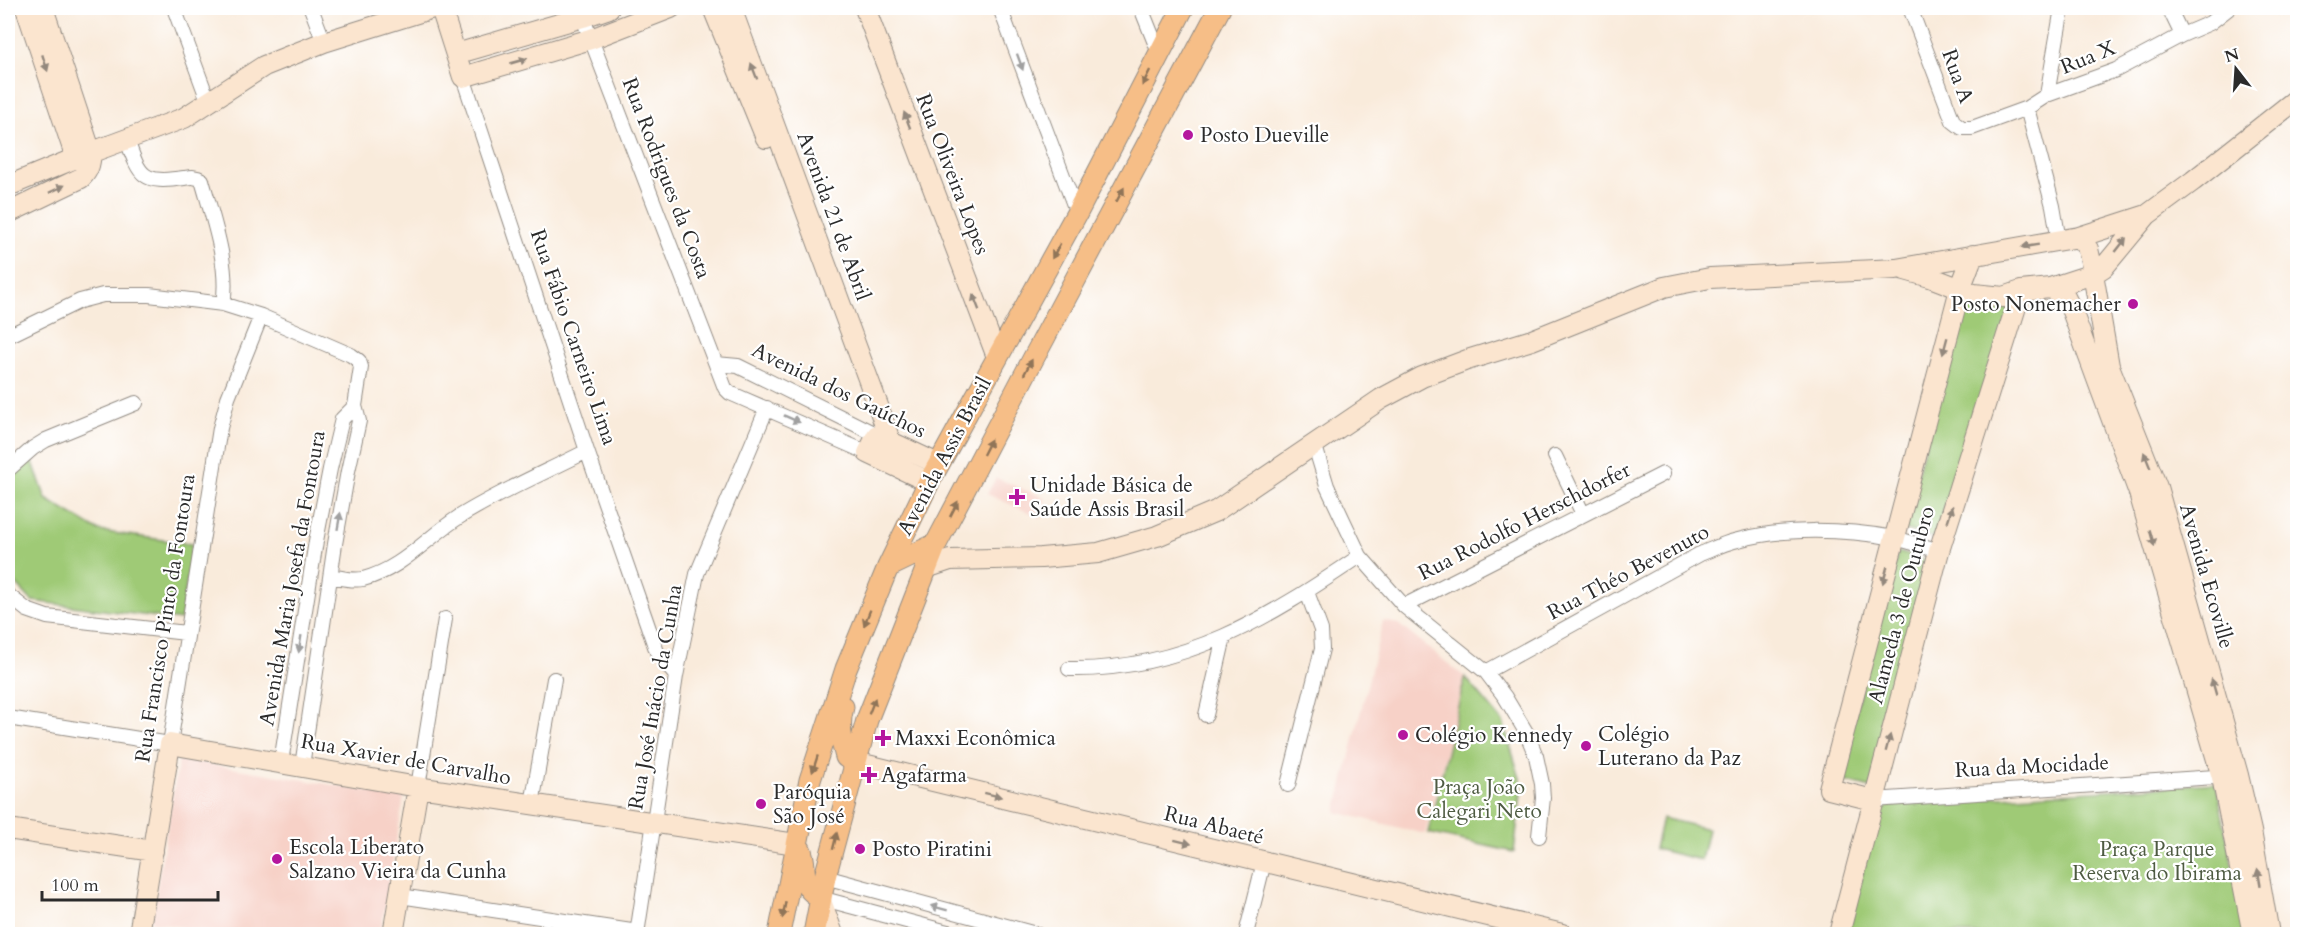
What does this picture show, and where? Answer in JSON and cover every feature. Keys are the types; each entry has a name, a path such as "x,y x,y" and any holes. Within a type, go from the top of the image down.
{"main road":[{"name":"Avenida Assis Brasil","path":"779,934 810,780 846,669 888,567 934,473 1077,213 1183,8"},
{"name":"Avenida Assis Brasil","path":"814,934 823,888 867,720 936,544 1220,8"},
{"path":"998,357 1001,373 1001,418"},
{"path":"888,567 936,544"},
{"path":"846,669 849,687 839,722 846,757 855,762"},
{"path":"796,844 802,852 809,888 823,888"}],"street":[{"path":"27,8 84,155"},
{"path":"8,213 81,178 87,172 43,8"},
{"path":"174,8 210,103"},
{"path":"311,8 324,42"},
{"path":"8,186 84,155 174,123 210,103 257,70 324,42 433,8"},
{"name":"Rua Fábio Carneiro Lima","path":"441,8 587,451 657,652 676,676"},
{"path":"456,54 581,13 609,8"},
{"path":"463,77 591,39 671,8"},
{"name":"Avenida 21 de Abril","path":"713,8 776,147"},
{"name":"Avenida 21 de Abril","path":"730,8 879,447"},
{"name":"Rua Oliveira Lopes","path":"865,8 998,357"},
{"path":"1000,8 1077,213"},
{"path":"1141,8 1159,53"},
{"name":"Rua A","path":"1910,8 1953,121 1957,125"},
{"path":"2048,95 2062,8"},
{"path":"2169,8 2182,35"},
{"name":"Rua X","path":"1957,125 1962,128 1972,128 2027,108 2048,95 2116,70 2210,23 2229,8"},
{"name":"Rua Rodrigues da Costa","path":"581,13 716,364"},
{"path":"1896,269 1930,277 1960,289 2004,297 2021,291 2050,288 2093,274 2104,267 2147,215 2298,98"},
{"path":"2027,108 2053,206 2059,241"},
{"path":"127,140 141,172 148,179 163,182 197,177 202,180 224,265 223,304"},
{"path":"926,568 950,560 1041,558 1098,553 1131,545 1187,525 1216,511 1381,399 1422,377 1532,340 1664,287 1710,278 1896,269 1971,262 2079,237 2147,215"},
{"name":"Avenida Ecoville","path":"2079,237 2088,249 2109,366 2148,490 2230,776 2253,840 2269,934"},
{"path":"1971,262 1977,283 1990,296"},
{"name":"Alameda 3 de Outubro","path":"1829,789 1960,289 1971,262"},
{"name":"Avenida Ecoville","path":"2050,288 2065,297 2072,311 2148,490"},
{"name":"Alameda 3 de Outubro","path":"1839,934 1939,551 2021,291"},
{"path":"8,336 71,304 103,295 149,295 223,304 261,315"},
{"name":"Avenida Maria Josefa da Fontoura","path":"261,315 351,355 359,361 361,367 355,406 359,421 335,544 302,766"},
{"name":"Rua Francisco Pinto da Fontoura","path":"139,934 220,428 228,398 261,315"},
{"name":"Avenida dos Gaúchos","path":"879,447 730,393 721,379 716,364 738,366 879,447 934,473"},
{"path":"8,470 46,440 136,403"},
{"name":"Avenida Maria Josefa da Fontoura","path":"281,762 316,541 330,469 342,419 355,406"},
{"name":"Rua José Inácio da Cunha","path":"638,933 676,676 697,574 767,408"},
{"path":"1314,443 1331,497 1360,556 1404,606 1486,672 1519,721 1536,756 1543,798 1539,836"},
{"path":"331,576 362,579 384,571 410,557 437,532 461,516 587,451"},
{"path":"1555,456 1583,514"},
{"path":"330,469 348,471"},
{"name":"Rua Rodolfo Herschdorfer","path":"1404,606 1663,474"},
{"name":"Rua Théo Bevenuto","path":"1486,672 1700,554 1732,541 1760,535 1802,531 1895,538 1939,551"},
{"path":"316,541 335,544"},
{"path":"936,544 1041,558"},
{"path":"1069,669 1097,670 1128,667 1166,658 1224,637 1307,592 1360,556"},
{"path":"1288,785 1322,649 1321,630 1307,592"},
{"path":"8,595 27,610 47,616 186,633"},
{"path":"393,934 445,619"},
{"path":"1206,715 1224,637"},
{"path":"532,804 554,679"},
{"name":"Rua Xavier de Carvalho","path":"8,718 281,762 418,787 796,844"},
{"name":"Rua Abaeté","path":"855,762 1264,861 1507,928 1562,934"},
{"name":"Avenida Ecoville","path":"2230,776 2253,934"},
{"name":"Rua da Mocidade","path":"1829,789 1873,800 2230,776"},
{"path":"8,829 153,851"},
{"path":"1246,934 1264,861"},
{"path":"823,888 1009,931 1036,934"},
{"path":"823,888 833,934"},
{"path":"823,888 955,934"},
{"path":"400,896 638,933"}],"shaded area":[{"name":"Unidade Básica de Saúde Assis Brasil","path":"996,478 1045,498 1042,518 987,494"},
{"name":"Colégio Kennedy","path":"1383,621 1398,624 1465,677 1425,834 1336,812"},
{"name":"Escola Liberato Salzano Vieira da Cunha","path":"179,759 404,797 380,934 223,934 151,922"}],"green space":[{"path":"1964,296 2014,299 1935,538 1903,529"},
{"path":"31,457 46,499 99,531 192,544 181,620 32,601 8,575 8,480"},
{"path":"1898,552 1928,561 1871,788 1837,779"},
{"name":"Praça João Calegari Neto","path":"1465,677 1503,722 1522,785 1514,852 1428,833"},
{"name":"Praça Parque Reserva do Ibirama","path":"2216,783 2246,934 1848,934 1878,805"},
{"path":"1662,818 1708,829 1701,860 1655,849"}],"place":[{"name":"Posto Dueville","path":"1188,135"},
{"name":"Posto Nonemacher","path":"2133,304"},
{"name":"Unidade Básica de Saúde Assis Brasil","path":"1017,497"},
{"name":"Colégio Kennedy","path":"1403,735"},
{"name":"Maxxi Econômica","path":"883,738"},
{"name":"Colégio Luterano da Paz","path":"1586,746"},
{"name":"Agafarma","path":"869,775"},
{"name":"Paróquia São José","path":"761,804"},
{"name":"Posto Piratini","path":"860,849"},
{"name":"Escola Liberato Salzano Vieira da Cunha","path":"277,859"}]}
